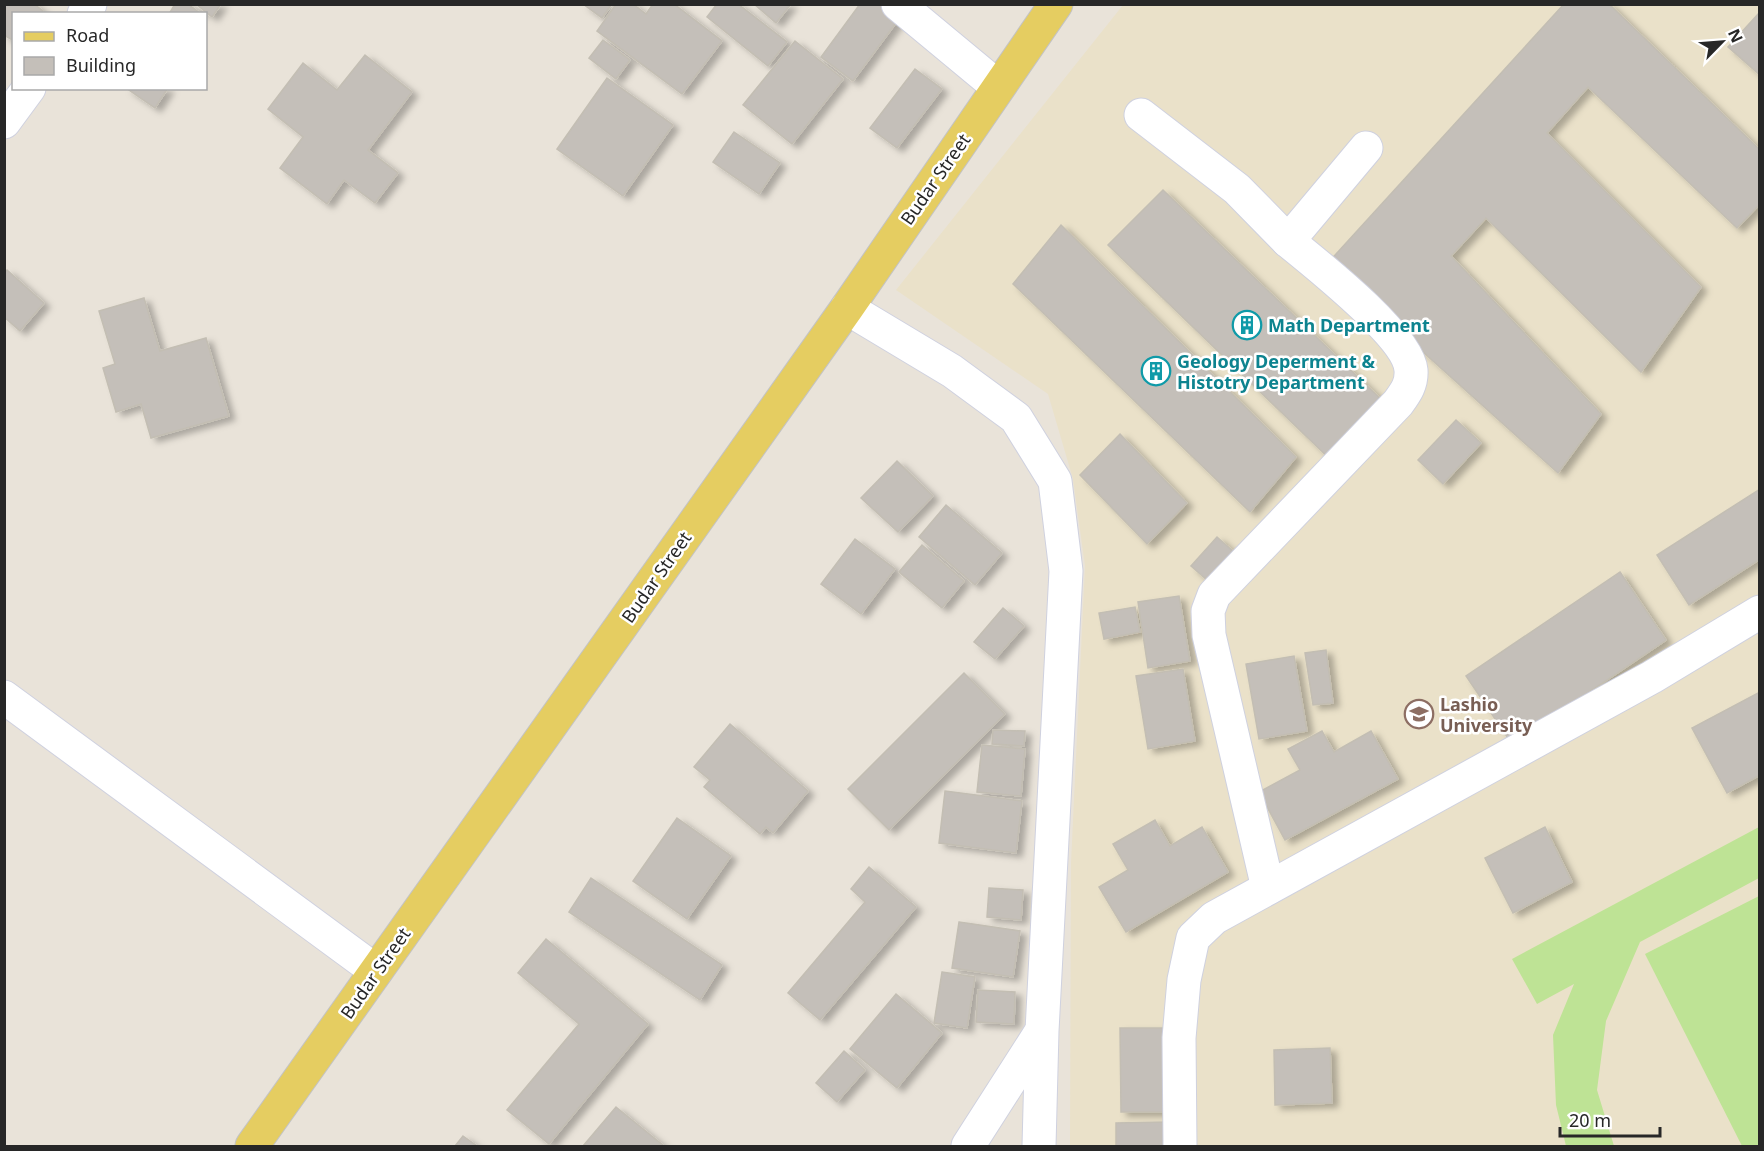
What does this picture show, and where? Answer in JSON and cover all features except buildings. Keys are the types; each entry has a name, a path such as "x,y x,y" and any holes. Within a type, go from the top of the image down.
{"main road":[{"name":"Budar Street","path":"252,1146 847,308 1056,4"}],"street":[{"path":"898,4 998,87"},
{"path":"4,122 28,90"},
{"path":"1141,115 1237,189 1288,241 1354,297 1392,336 1404,352 1411,368 1409,387 1398,403 1214,595 1208,611 1209,634 1268,888"},
{"path":"1288,241 1366,148"},
{"path":"847,308 952,371 1016,418 1055,481 1066,571 1042,1031 1039,1146"},
{"path":"1180,1146 1179,1038 1184,980 1193,938 1214,918 1652,677 1760,612"},
{"path":"4,697 376,970"},
{"path":"968,1146 1042,1031"}],"shaded area":[{"name":"Lashio University","path":"1123,5 1759,5 1759,1146 1070,1146 1071,863 1085,566 1073,479 1048,394 896,290"}],"green space":[{"path":"1759,827 1759,878 1640,942 1606,1021 1597,1090 1614,1146 1566,1146 1556,1105 1553,1035 1574,984 1537,1004 1512,959"},
{"path":"1759,896 1759,1146 1742,1146 1645,954"}],"place":[{"name":"Math Department","path":"1247,325"},
{"name":"Geology Deperment & Histotry Department","path":"1156,371"},
{"name":"Lashio University","path":"1419,714"}]}
